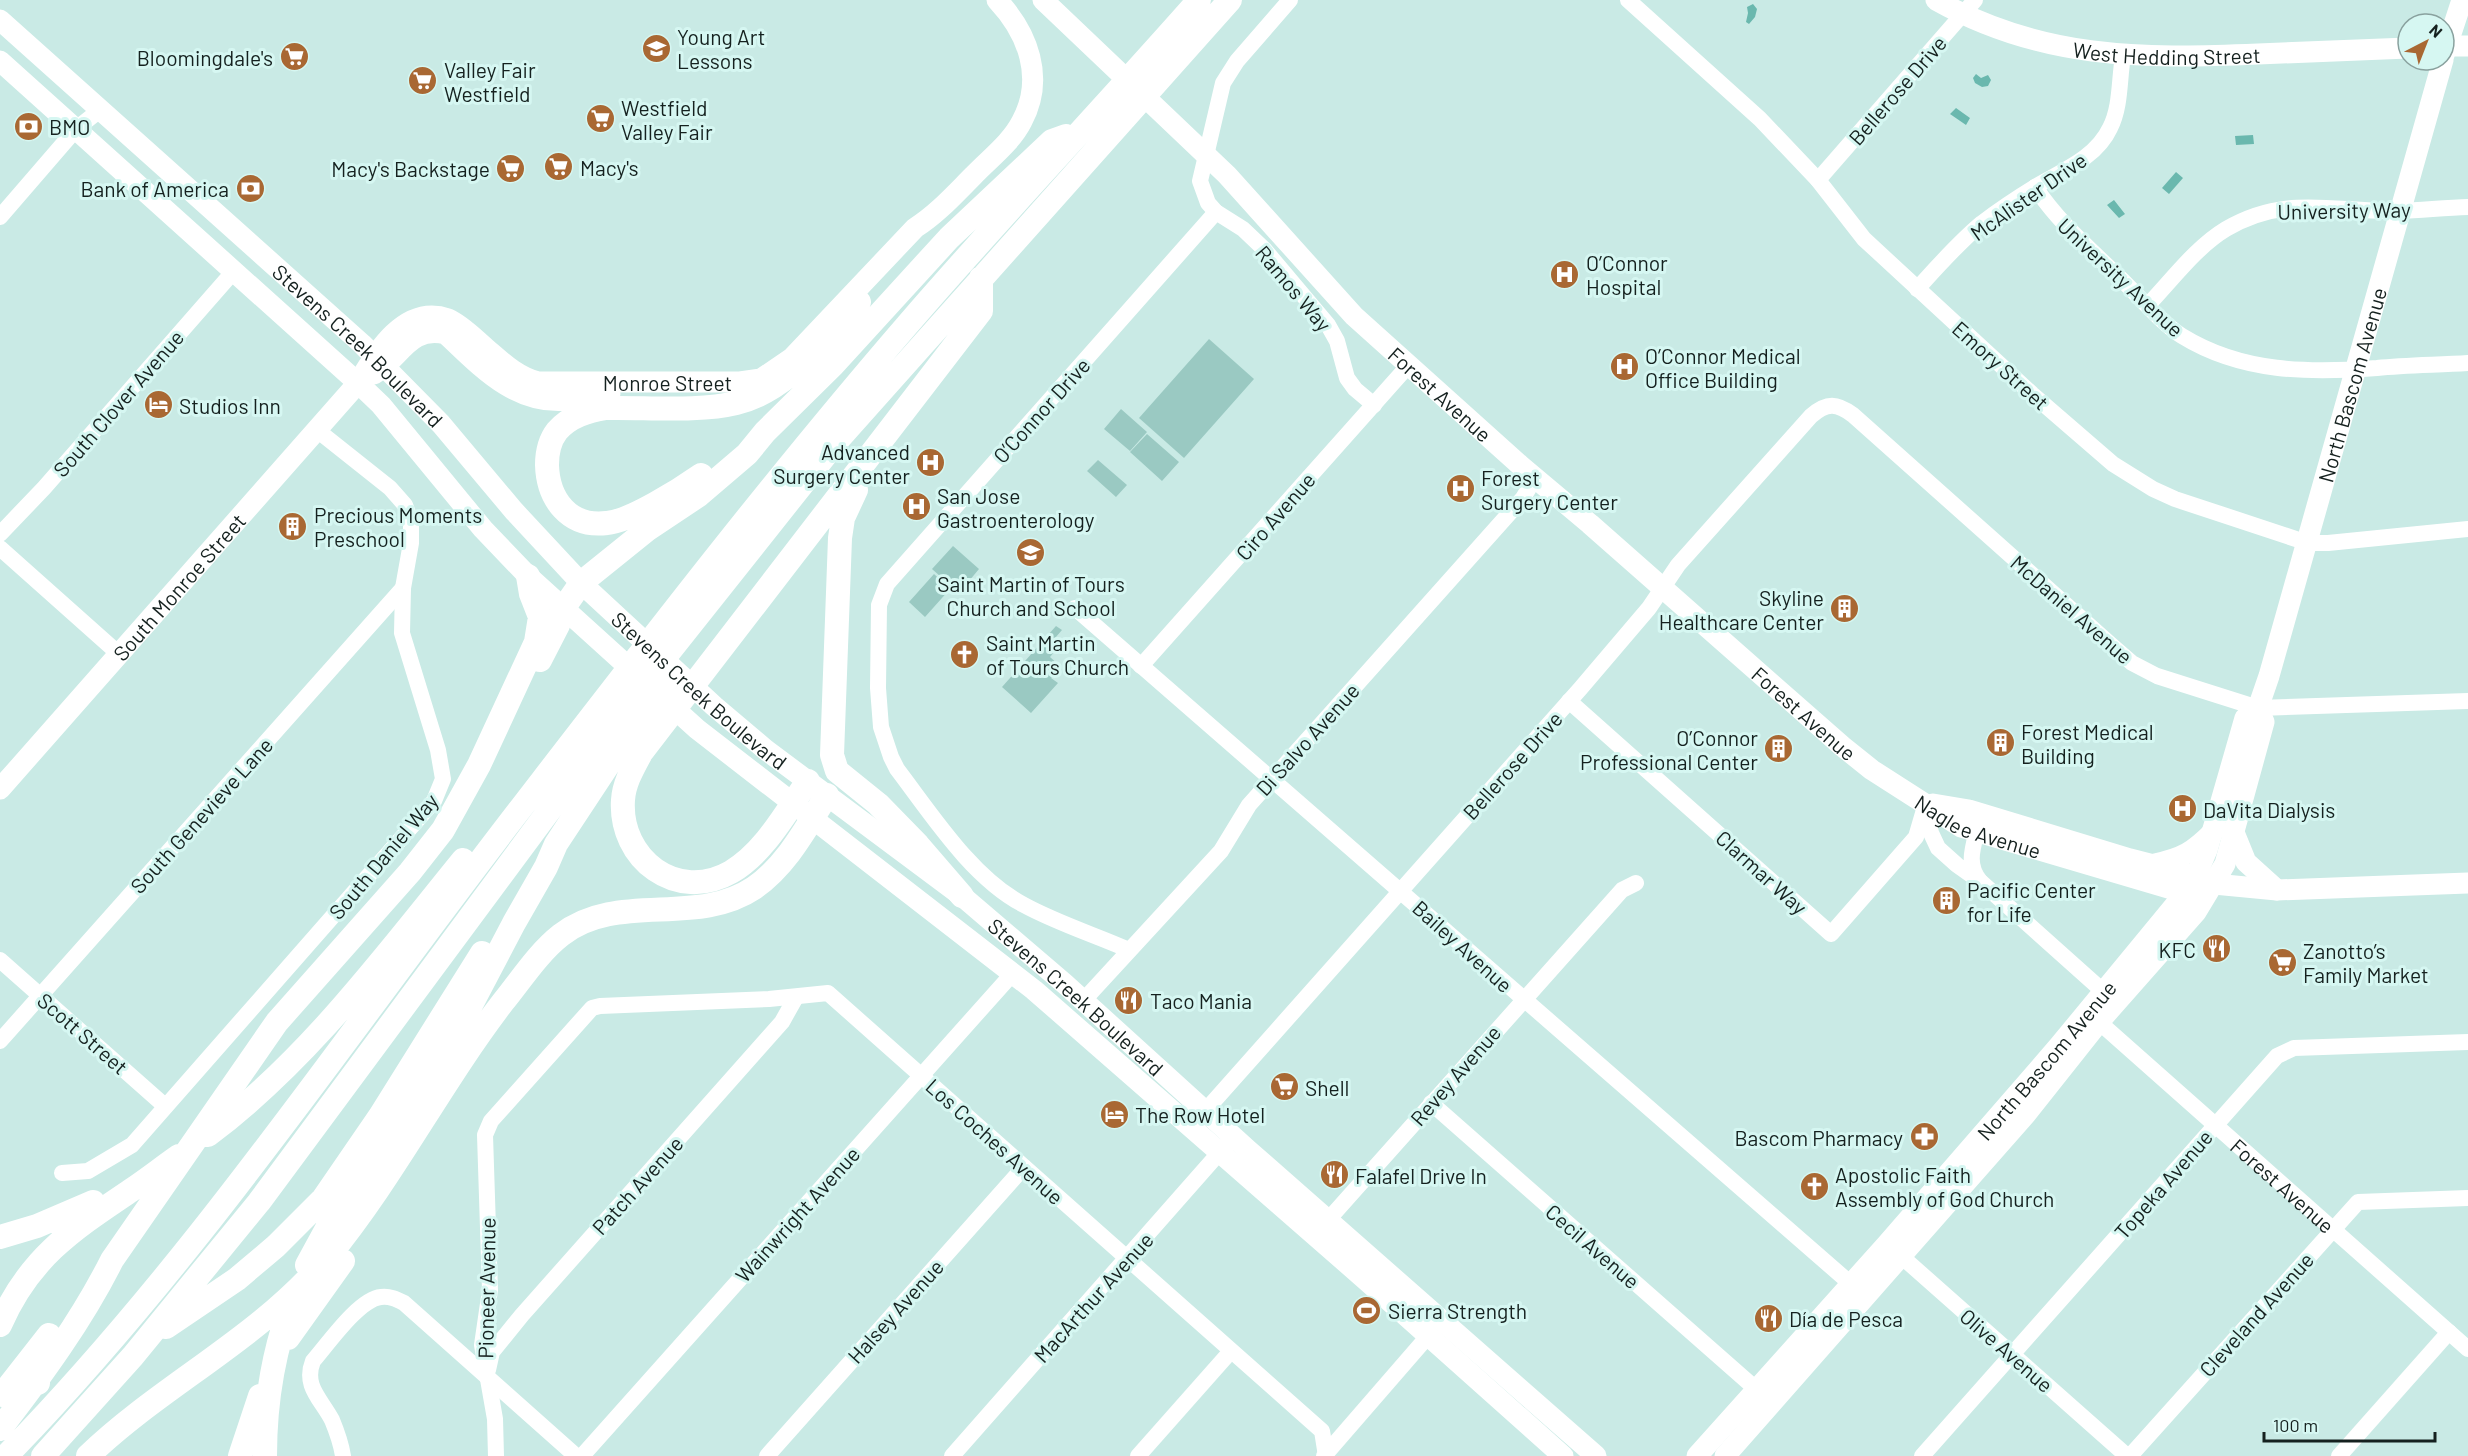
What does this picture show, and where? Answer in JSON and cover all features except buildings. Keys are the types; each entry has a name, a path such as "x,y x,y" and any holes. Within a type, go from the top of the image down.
{"highway":[{"path":"1148,75 1199,0"},
{"path":"43,1456 147,1339 259,1202 546,814 696,617 835,443 981,278 1126,98 1230,0"},
{"path":"6,1456 112,1340 161,1282 239,1183 519,810 706,571 818,433 909,323 1083,130 1126,98"},
{"path":"479,765 499,744 558,625 570,616 588,590 648,530 699,495 747,454 765,432 833,365 910,278 992,196 1052,141 1083,130"},
{"path":"817,788 792,803 758,850 745,863 714,879 695,882 664,874 649,866 637,854 630,842 623,812 627,782 642,753 981,312 981,278"},
{"path":"765,432 738,447 691,482 620,520 607,524 588,522 564,510 555,501 549,488 547,456 550,444 555,433 573,418 588,411 606,408 720,406 751,398 790,375 852,313 859,302"},
{"path":"885,435 851,499 841,528 832,756 837,771 878,804 918,845 962,896"},
{"path":"0,1429 58,1349 100,1284 112,1260 240,1074 295,999 428,850 443,830 479,765 536,642 540,617 528,576"},
{"path":"266,1456 267,1414 278,1344 304,1270 337,1210 451,1043 546,867 556,844 643,712 694,645 696,617"},
{"path":"88,1456 133,1418 264,1321 311,1276 366,1203 482,1030 518,982 561,935 587,921 627,910 699,907 738,897 772,873 803,836 813,818 817,788"},
{"path":"0,1325 12,1299 24,1281 53,1247 92,1215 132,1190 148,1176 217,1128 284,1070 321,1030 494,821 519,810"},
{"path":"0,1396 67,1373 140,1341 218,1293 276,1246 323,1198 353,1158 539,861 556,844"},
{"path":"240,1456 264,1384 284,1344 395,1187 518,982"},
{"path":"0,1237 74,1211 148,1176"},
{"path":"0,1396 91,1280 112,1260"}],"main road":[{"name":"Monroe Street","path":"379,362 392,335 420,317 432,316 448,319 458,325 509,368 529,380 538,382 740,382 761,379 792,358 915,228 931,218 1007,142 1023,121 1027,109 1032,62 1029,46 1009,12 997,0"},
{"name":"Forest Avenue","path":"1043,0 1208,155 1354,316 1408,366 1842,746 1872,770 1926,803"},
{"name":"West Hedding Street","path":"1936,0 1969,8 2019,36 2075,49 2123,56 2188,57 2396,48"},
{"name":"North Bascom Avenue","path":"2456,17 2462,0"},
{"name":"Stevens Creek Boulevard","path":"0,20 379,362 441,424 514,511 588,590 714,706 817,788 962,896 1065,984 1198,1119 1367,1281 1374,1281 1391,1288 1422,1317 1431,1321 1435,1327 1596,1456"},
{"name":"Stevens Creek Boulevard","path":"0,61 381,405 483,529 528,576 697,729 1198,1119"},
{"name":"North Bascom Avenue","path":"1725,1456 2105,993 2198,884 2223,831 2245,718 2258,708 2308,543 2438,72"},
{"name":"Monroe Street","path":"379,362 415,336 425,332 435,332 446,334 499,382 515,392 533,398 568,400 591,394 730,392 756,387 778,376 859,302 921,234 931,218"},
{"name":"South Monroe Street","path":"0,789 379,362"},
{"name":"Naglee Avenue","path":"1926,803 1961,827 2198,884 2277,890 2468,883"},
{"name":"Naglee Avenue","path":"1926,803 1969,810 2151,864 2198,884"},
{"path":"2151,864 2179,859 2223,831 2246,862 2277,890"},
{"name":"North Bascom Avenue","path":"1696,1456 1851,1284 1894,1250 2026,1114 2099,1022 2196,912 2198,884"},
{"path":"1034,990 1057,998 1082,1002"},
{"name":"Stevens Creek Boulevard","path":"1227,1145 1328,1220 1563,1456"}],"street":[{"path":"1216,212 1201,190 1200,181 1223,83 1230,71 1290,0"},
{"name":"Emory Street","path":"1628,0 1760,119 1818,180 1864,239 2032,394 2126,473 2175,499 2308,543 2468,529"},
{"name":"Bellerose Drive","path":"1818,180 1969,8"},
{"name":"McAlister Drive","path":"1917,288 1982,223 2035,187 2086,157 2110,129 2116,114 2123,56"},
{"path":"0,217 95,105"},
{"name":"University Avenue","path":"2035,187 2054,215 2180,335 2214,353 2242,363 2268,368 2336,372 2468,363"},
{"name":"University Way","path":"2148,305 2200,250 2224,230 2257,213 2291,208 2332,206 2400,211 2468,207"},
{"name":"Ramos Way","path":"1216,212 1243,230 1264,249 1328,325 1337,341 1347,378 1355,389 1374,405"},
{"name":"O’Connor Drive","path":"1129,950 1023,905 997,886 974,866 897,769 881,727 878,688 879,605 887,584 1216,212"},
{"name":"South Clover Avenue","path":"0,534 44,488 234,271"},
{"name":"Ciro Avenue","path":"1142,666 1408,366"},
{"name":"Bellerose Drive","path":"1198,1119 1569,701 1664,589 1678,565 1811,416 1831,404"},
{"name":"McDaniel Avenue","path":"1831,404 1842,406 1862,422 2132,663 2157,676 2258,708 2468,701"},
{"name":"South Daniel Way","path":"62,1173 88,1171 132,1144 434,801 443,779 438,750 402,633 403,588 411,543 411,521 405,505 390,488 317,430"},
{"name":"Di Salvo Avenue","path":"1082,1002 1221,852 1249,805 1523,498 1535,478"},
{"path":"0,548 119,654"},
{"name":"South Genevieve Lane","path":"0,1041 403,588"},
{"name":"Bailey Avenue","path":"1075,608 1851,1284"},
{"name":"Clarmar Way","path":"1569,701 1831,934 1916,837 1926,803"},
{"path":"1926,803 1931,833 1938,848 1957,866 1981,882 2105,993"},
{"path":"1977,831 1972,850 1972,864 1973,872 1981,882"},
{"name":"Revey Avenue","path":"1328,1220 1622,890 1636,883"},
{"name":"Scott Street","path":"0,960 165,1106"},
{"name":"Wainwright Avenue","path":"582,1456 1013,973"},
{"name":"Los Coches Avenue","path":"491,1121 592,1008 796,997 828,993 1322,1431 1325,1455"},
{"name":"Patch Avenue","path":"487,1377 492,1352 522,1315 782,1022 796,997"},
{"name":"Forest Avenue","path":"2099,1022 2468,1349"},
{"name":"Topeka Avenue","path":"1922,1456 2277,1056 2285,1050 2294,1048 2468,1042"},
{"name":"Cecil Avenue","path":"1431,1103 1756,1389"},
{"name":"Pioneer Avenue","path":"491,1121 485,1135 490,1290 482,1345 495,1419 496,1456"},
{"name":"MacArthur Avenue","path":"952,1456 1227,1145"},
{"name":"Halsey Avenue","path":"767,1456 1023,1167"},
{"name":"Cleveland Avenue","path":"2129,1456 2331,1229 2358,1202 2468,1198"},
{"name":"Olive Avenue","path":"1894,1250 2129,1456"},
{"path":"343,1456 340,1440 331,1418 312,1390 309,1370 313,1361 359,1309 368,1301 380,1297 393,1298 404,1303 576,1456"},
{"path":"1325,1455 1435,1327"},
{"path":"2339,1456 2449,1332"},
{"path":"1138,1456 1231,1351"}],"shaded area":[{"path":"1753,4 1757,9 1755,17 1749,24 1746,22 1747,7"},
{"path":"1976,74 1981,78 1988,75 1991,80 1988,86 1982,87 1975,83 1973,78"},
{"path":"1956,108 1970,118 1966,125 1950,114"},
{"path":"2253,135 2254,144 2236,145 2235,136"},
{"path":"2176,172 2183,178 2169,194 2162,188"},
{"path":"2114,200 2125,214 2119,218 2107,205"},
{"path":"1209,339 1254,379 1184,458 1139,418"},
{"path":"1121,409 1147,432 1130,451 1104,429"},
{"path":"1147,434 1179,462 1162,481 1130,452"},
{"path":"1098,460 1127,485 1116,497 1087,471"},
{"path":"953,546 979,569 959,593 932,569"},
{"path":"934,574 950,589 925,617 909,602"},
{"path":"1056,626 1062,630 1049,645 1055,651 1050,657 1061,667 1051,678 1058,683 1031,713 1002,687"}],"place":[{"name":"Young Art Lessons","path":"656,48"},
{"name":"Bloomingdale's","path":"294,57"},
{"name":"Valley Fair Westfield","path":"423,81"},
{"name":"Westfield Valley Fair","path":"600,119"},
{"name":"BMO","path":"28,126"},
{"name":"Macy's","path":"559,167"},
{"name":"Macy's Backstage","path":"511,168"},
{"name":"Bank of America","path":"250,188"},
{"name":"O’Connor Hospital","path":"1565,274"},
{"name":"O’Connor Medical Office Building","path":"1624,367"},
{"name":"Studios Inn","path":"158,405"},
{"name":"Advanced Surgery Center","path":"931,463"},
{"name":"Forest Surgery Center","path":"1460,489"},
{"name":"San Jose Gastroenterology","path":"916,507"},
{"name":"Precious Moments Preschool","path":"293,526"},
{"name":"Saint Martin of Tours Church and School","path":"1031,552"},
{"name":"Skyline Healthcare Center","path":"1845,609"},
{"name":"Saint Martin of Tours Church","path":"965,654"},
{"name":"Forest Medical Building","path":"2000,743"},
{"name":"O’Connor Professional Center","path":"1779,749"},
{"name":"DaVita Dialysis","path":"2182,809"},
{"name":"Pacific Center for Life","path":"1946,901"},
{"name":"KFC","path":"2217,949"},
{"name":"Zanotto’s Family Market","path":"2282,962"},
{"name":"Taco Mania","path":"1129,1000"},
{"name":"Shell","path":"1284,1087"},
{"name":"The Row Hotel","path":"1114,1114"},
{"name":"Bascom Pharmacy","path":"1924,1137"},
{"name":"Falafel Drive In","path":"1334,1175"},
{"name":"Apostolic Faith Assembly of God Church","path":"1814,1186"},
{"name":"Sierra Strength","path":"1367,1310"},
{"name":"Día de Pesca","path":"1768,1318"}]}
